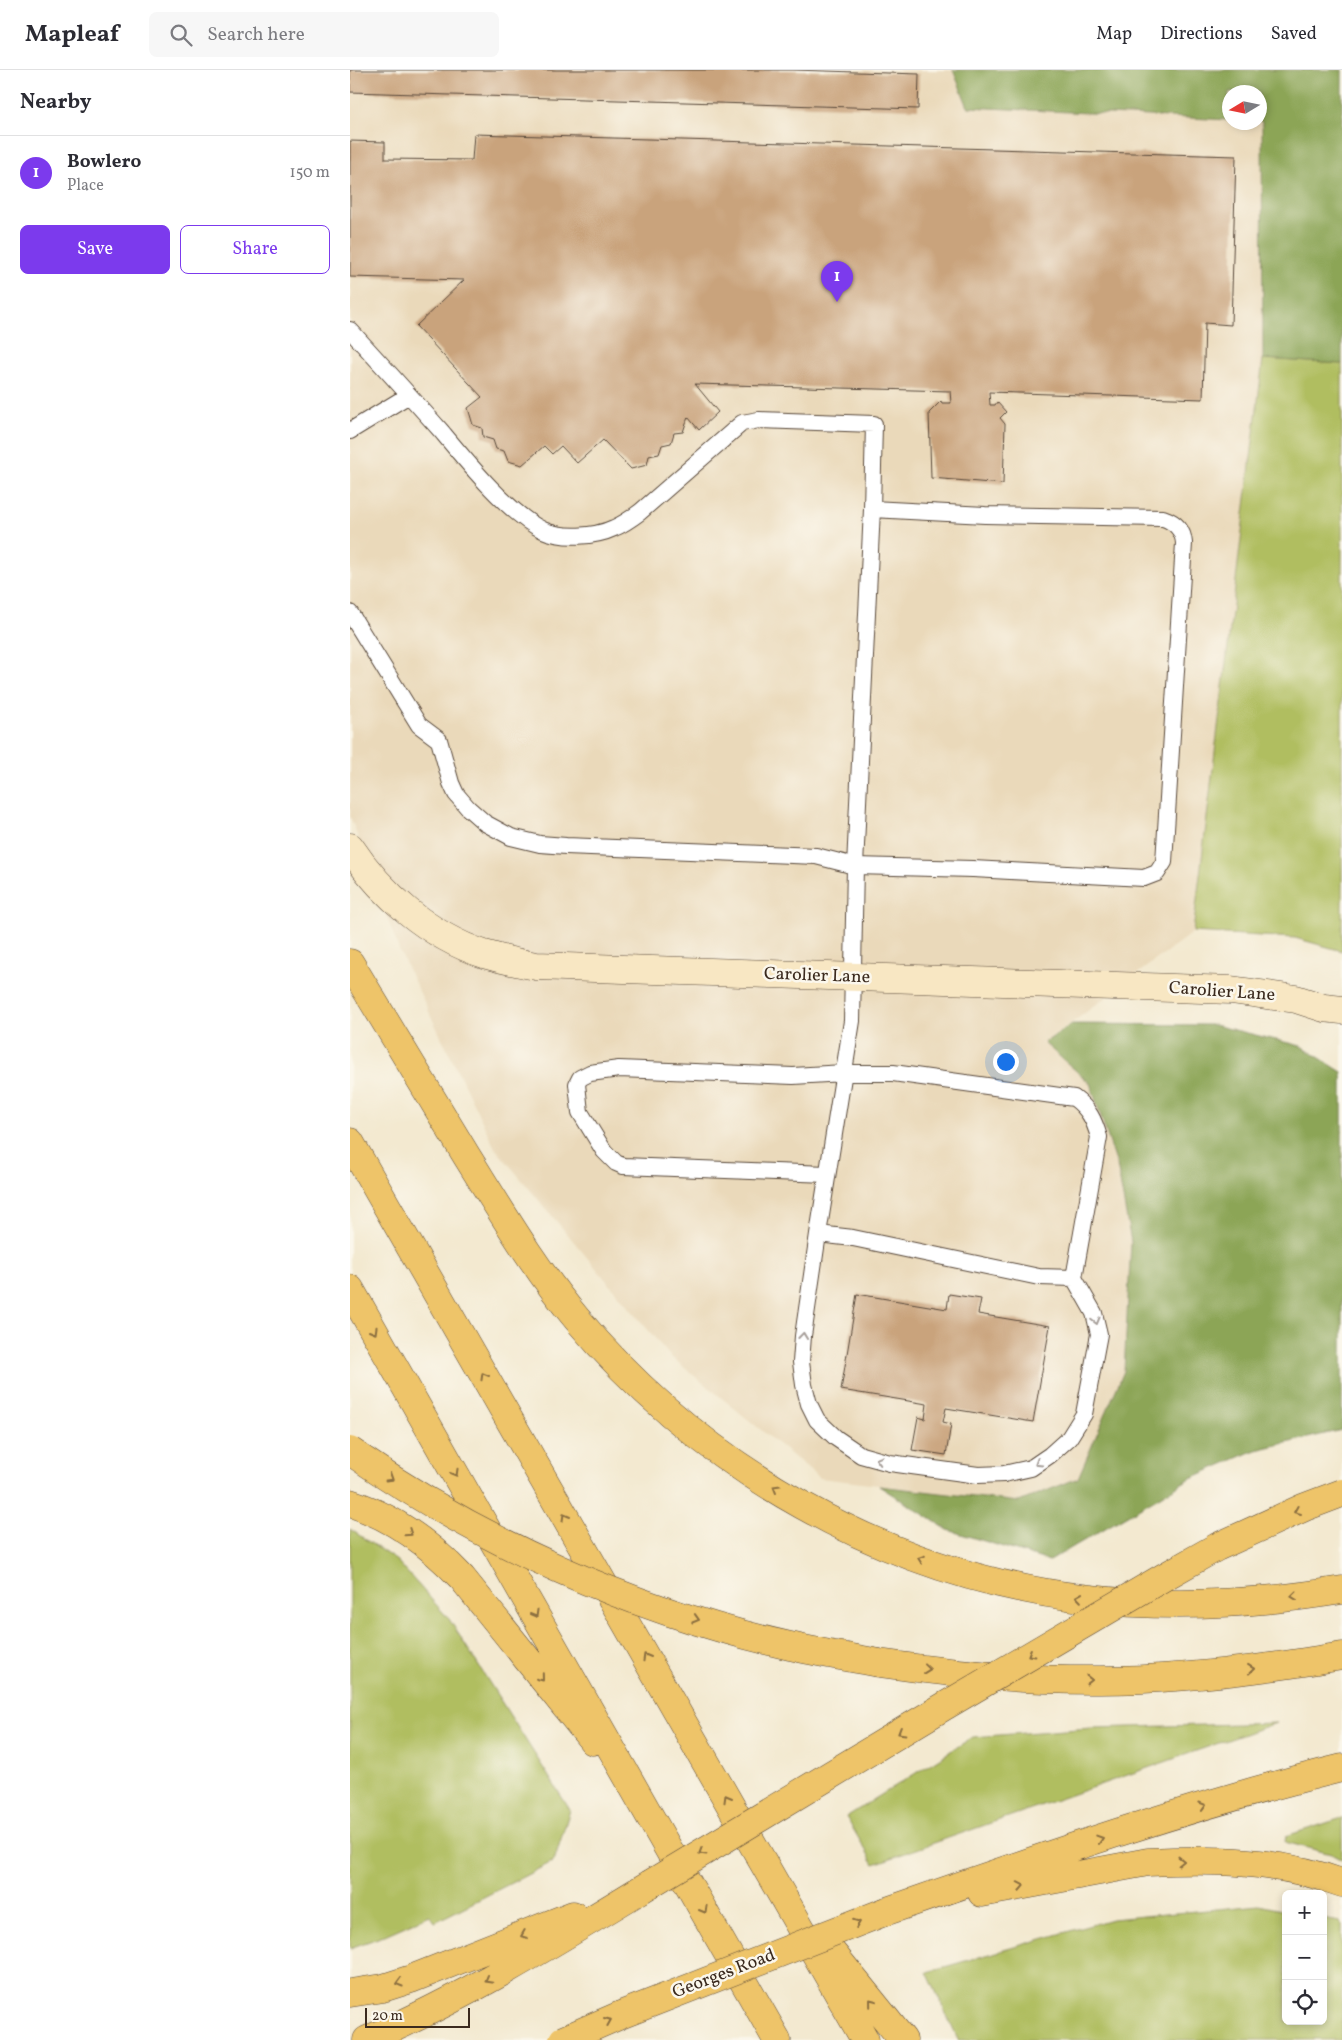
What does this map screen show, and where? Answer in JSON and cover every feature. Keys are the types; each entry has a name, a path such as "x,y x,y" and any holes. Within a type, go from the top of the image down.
{"highway":[{"path":"350,963 495,1202 549,1283 578,1320 646,1391 717,1449 763,1481 852,1532 883,1545 937,1565 1026,1588 1080,1598 1200,1604 1267,1599 1342,1590"},
{"path":"350,1142 865,2040"},
{"path":"350,1289 777,2040"},
{"path":"350,1451 427,1501 528,1555 579,1578 665,1610 753,1637 790,1646 879,1663 1008,1677 1108,1680 1180,1677 1259,1669 1342,1656"},
{"path":"366,2040 460,1996 517,1964 952,1702 1164,1577 1226,1543 1305,1507 1342,1493"},
{"path":"350,1503 385,1517 428,1546 444,1560 468,1586 645,1807"},
{"path":"887,1912 1054,1854 1247,1793 1342,1768"},
{"path":"887,1912 1148,1862 1197,1860 1266,1864 1317,1875 1342,1884"},
{"path":"350,1993 390,1986 445,1967 650,1884"},
{"path":"778,1886 903,2040"},
{"name":"Georges Road","path":"563,2040 642,2007 887,1912"}],"street":[{"name":"Carolier Lane","path":"350,847 375,881 398,904 424,923 452,940 482,953 536,966 1231,990 1296,999 1336,1014"}],"lane":[{"path":"350,330 476,471 511,507 534,525 555,534 569,535 608,531 623,524 640,512 742,423 760,420 874,424 872,509 855,866 852,1021 844,1073 826,1174 803,1336 801,1362 804,1385 809,1404 818,1420 836,1438 861,1455 890,1463 978,1476 1004,1474 1030,1468 1050,1455 1069,1438 1084,1414 1099,1334 1094,1313 1074,1278 1099,1137 1094,1120 1085,1106 1074,1098 1061,1095 893,1073 844,1073 793,1076 619,1069 590,1072 580,1078 577,1084 580,1112 604,1151 616,1164 623,1166 826,1174"},
{"path":"350,432 409,395"},
{"path":"350,613 419,725 439,740 456,794 468,808 498,832 526,842 816,856 855,866 973,869 1144,878 1157,873 1164,862 1184,543 1182,532 1173,522 1163,518 985,515 872,509"},
{"path":"818,1234 853,1238 1039,1277 1074,1278"}],"shaded area":[{"path":"350,70 953,70 968,107 1222,120 1222,130 1262,130 1263,359 1193,932 1045,1043 1090,1083 1117,1165 1131,1242 1124,1371 1078,1478 1019,1502 820,1478 670,1356 495,1148 399,950 350,816"}],"green space":[{"path":"953,70 1342,70 1342,364 1263,359 1262,130 1267,130 1267,85 1222,85 1222,120 968,107"},
{"path":"1263,359 1342,364 1342,951 1295,938 1193,932"},
{"path":"1072,1024 1214,1025 1301,1046 1342,1072 1342,1430 1256,1450 1191,1478 1049,1561 948,1530 879,1486 1019,1502 1078,1478 1124,1371 1131,1242 1117,1165 1090,1083 1044,1043"},
{"path":"350,1529 397,1561 449,1619 570,1810 554,1861 435,1922 430,1915 350,1948"},
{"path":"1276,1723 874,1864 846,1817 973,1737 1091,1728"},
{"path":"1342,1818 1342,1860 1331,1854 1285,1842 1286,1836"},
{"path":"1259,1905 1282,1910 1282,2025 1327,2025 1327,1920 1340,1922 1342,1925 1342,2040 958,2040 927,1972 1112,1919"}],"building":[{"path":"350,70 793,70 919,74 918,109 350,92"},
{"path":"474,134 1236,156 1231,325 1205,323 1203,399 989,392 990,405 995,405 997,402 1006,412 1000,418 1005,424 1003,484 931,478 929,413 941,401 942,403 951,403 950,391 695,384 718,412 699,430 688,417 683,432 674,433 671,443 662,445 659,454 649,456 647,465 631,469 603,440 577,463 561,446 552,454 544,446 522,465 508,461 504,451 496,449 493,440 483,437 482,428 473,425 468,408 482,397 416,326 464,280 350,277 350,141 385,142 385,159 472,160"},
{"path":"857,1294 947,1309 949,1294 981,1299 978,1314 1050,1326 1033,1422 946,1408 943,1422 951,1424 946,1455 912,1450 918,1417 925,1419 927,1404 841,1390"}],"place":[{"name":"Bowlero","path":"837,302"}]}
